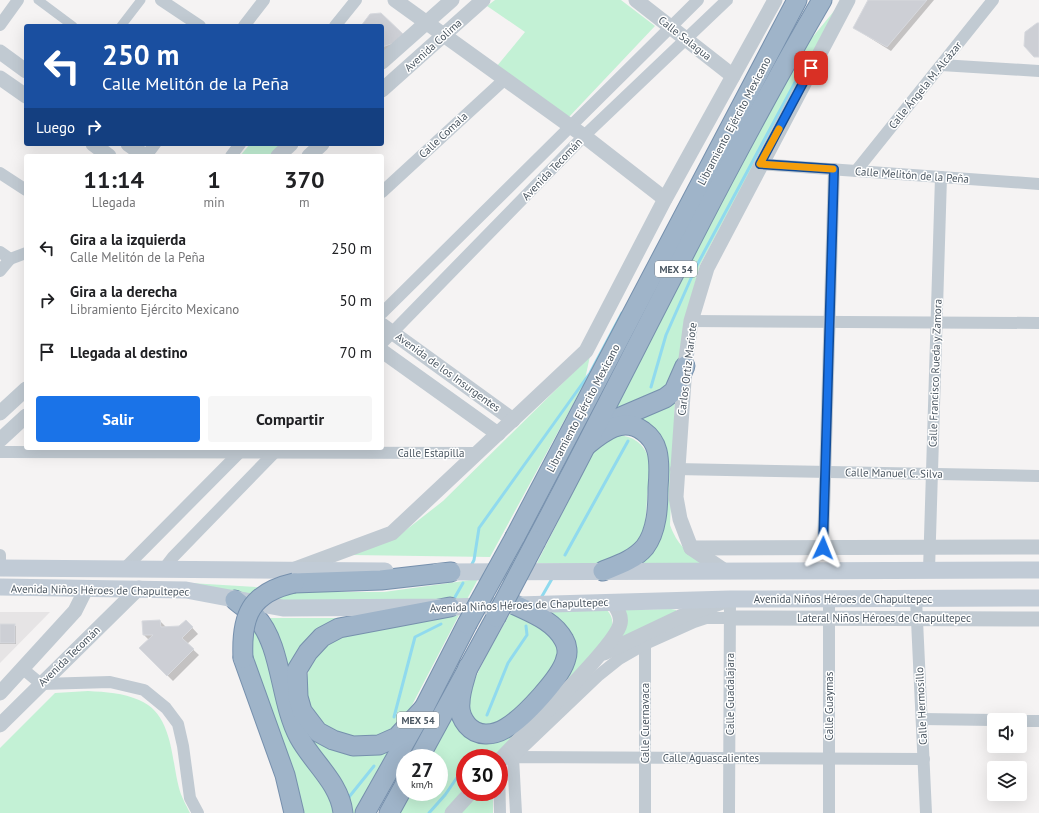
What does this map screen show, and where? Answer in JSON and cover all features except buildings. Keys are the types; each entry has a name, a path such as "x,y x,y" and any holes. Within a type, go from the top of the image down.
{"highway":[{"name":"Libramiento Ejército Mexicano","path":"424,749 496,617 593,429 790,56 822,0"},
{"path":"790,56 836,0"},
{"name":"Libramiento Ejército Mexicano","path":"365,813 424,708 467,624 515,537 796,3"},
{"path":"593,429 665,398 674,391 685,366"},
{"path":"584,447 609,429 623,425 632,425 648,435 654,442 658,452 658,500 655,525 650,537 645,546 630,560 603,571"},
{"path":"294,813 285,775 243,658 242,635 248,612 261,597 292,577 381,580 451,572"},
{"path":"235,600 256,617 269,637 288,714 299,738 334,786 342,804 343,813"},
{"path":"468,667 459,703 460,712 463,721 470,729 478,734 493,734 506,728 530,707 558,676 566,659 567,650 565,641 549,623 513,604"},
{"path":"424,708 397,737 379,745 352,746 333,740 318,732 302,711 298,697 297,670 308,652 322,637 339,628 450,607"},
{"path":"389,813 396,800"}],"main road":[{"name":"Avenida Niños Héroes de Chapultepec","path":"0,568 163,570 292,577"},
{"path":"451,572 1039,570"},
{"name":"Avenida Niños Héroes de Chapultepec","path":"0,587 139,588 186,590 283,608 450,607 730,599 1039,598"}],"street":[{"path":"0,24 18,0"},
{"path":"38,0 70,24"},
{"path":"123,24 141,0"},
{"path":"162,0 197,24"},
{"path":"246,24 264,0"},
{"path":"338,24 356,0"},
{"path":"395,0 584,136 665,198"},
{"name":"Avenida Colima","path":"384,60 452,0"},
{"name":"Avenida Colima","path":"384,88 483,0"},
{"name":"Calle Salagua","path":"636,0 733,76"},
{"name":"Avenida Tecomán","path":"384,311 698,0"},
{"name":"Avenida Tecomán","path":"385,333 584,136 727,0"},
{"name":"Libramiento Ejército Mexicano","path":"292,577 392,533 586,351 665,198 775,0"},
{"path":"760,164 848,0"},
{"name":"Calle Ángela M. Alcázar","path":"856,171 993,0"},
{"path":"0,52 24,70"},
{"path":"941,65 1039,71"},
{"path":"0,78 24,95"},
{"name":"Calle Comala","path":"384,190 504,79"},
{"path":"96,146 106,154"},
{"path":"131,146 143,154"},
{"path":"280,154 289,146"},
{"path":"311,154 320,146"},
{"name":"Calle Melitón de la Peña","path":"760,164 1039,184"},
{"name":"Carlos Ortiz Mariote","path":"691,548 678,512 676,497 676,469 685,366 691,321 707,268 760,164"},
{"path":"823,548 834,169"},
{"path":"0,173 24,189"},
{"name":"Calle Francisco Rueda y Zamora","path":"929,570 941,177"},
{"path":"0,252 10,259"},
{"path":"0,271 10,259 24,254"},
{"path":"691,321 1039,323"},
{"name":"Avenida de los Insurgentes","path":"385,333 456,378 513,420"},
{"name":"Avenida de los Insurgentes","path":"384,352 498,434"},
{"path":"441,393 456,378"},
{"path":"0,413 24,391"},
{"path":"0,440 24,418"},
{"path":"124,569 242,450"},
{"path":"163,570 173,556 277,450"},
{"name":"Calle Estapilla","path":"0,452 277,450 478,453"},
{"name":"Calle Manuel C. Silva","path":"676,469 1039,476"},
{"path":"691,548 1039,547"},
{"path":"691,548 722,570"},
{"path":"0,555 0,568"},
{"name":"Avenida Tecomán","path":"0,693 75,611 86,588"},
{"name":"Avenida Tecomán","path":"0,725 139,588"},
{"path":"508,756 611,664 645,638 682,616 730,599"},
{"name":"Calle Guadalajara","path":"729,813 730,599"},
{"name":"Calle Guaymas","path":"829,599 829,813"},
{"name":"Calle Hermosillo","path":"916,599 926,813"},
{"path":"508,756 601,654 620,625 619,612 612,602"},
{"path":"601,654 706,618 730,618"},
{"name":"Lateral Niños Héroes de Chapultepec","path":"730,618 1039,618"},
{"name":"Calle Cuernavaca","path":"645,638 645,813"},
{"path":"23,669 41,684 110,682 144,690 166,708 178,724 183,746 190,798 198,813"},
{"path":"922,720 987,720"},
{"path":"1027,720 1039,721"},
{"name":"Calle Aguascalientes","path":"508,760 645,758 924,759"},
{"path":"508,778 516,813"},
{"path":"452,813 463,801"},
{"path":"500,801 500,813"}],"shaded area":[{"path":"0,612 50,612 0,663"}],"green space":[{"path":"495,0 621,0 655,26 568,118 497,66 525,32 487,6"},
{"path":"839,5 700,265 684,324 678,370 667,390 605,419 792,62"},
{"path":"248,146 283,146 274,154 242,154"},
{"path":"590,356 584,384 490,557 351,555 397,537 443,501"},
{"path":"675,401 670,525 683,547 703,563 633,565 666,469 633,423 644,411"},
{"path":"617,435 629,437 638,442 648,456 650,462 645,525 642,537 628,554 598,564 537,563 594,451 600,443"},
{"path":"478,579 466,601 287,602 190,583 336,592 384,592"},
{"path":"607,610 611,617 612,625 606,640 506,749 456,749 456,801 457,801 447,813 396,813 402,801 448,801 448,749 431,749 455,705 483,741 572,663 542,612"},
{"path":"623,610 676,610 676,613 620,640 626,625"},
{"path":"511,612 535,622 556,637 559,660 513,718 492,728 481,724 472,718 468,711 468,702 477,676 491,647"},
{"path":"459,615 411,707 404,718 390,733 378,737 355,741 324,727 315,718 309,702 307,679 313,661 326,647 345,635"},
{"path":"261,618 363,618 302,652 309,731 399,743 358,813 351,813 319,759"},
{"path":"255,626 315,767 339,813 297,813 251,663 250,646"},
{"path":"88,691 114,693 139,700 150,707 158,715 169,738 180,791 190,813 0,813 0,748 55,693"},
{"path":"469,801 493,801 493,813 458,813"}],"waterway":[{"path":"651,387 666,335 696,267 806,62 811,58"},
{"path":"472,564 479,528 590,373 622,313"},
{"path":"565,555 628,441"},
{"path":"541,598 553,577"},
{"path":"455,597 463,583"},
{"path":"394,717 415,637 441,624"},
{"path":"487,715 508,663 527,635 526,626"},
{"path":"349,797 374,766"},
{"path":"429,813 445,795 456,779"}],"slow traffic":[{"path":"779,129 760,164 833,169"}],"route":[{"path":"811,68 760,164 834,169 823,548"}]}
